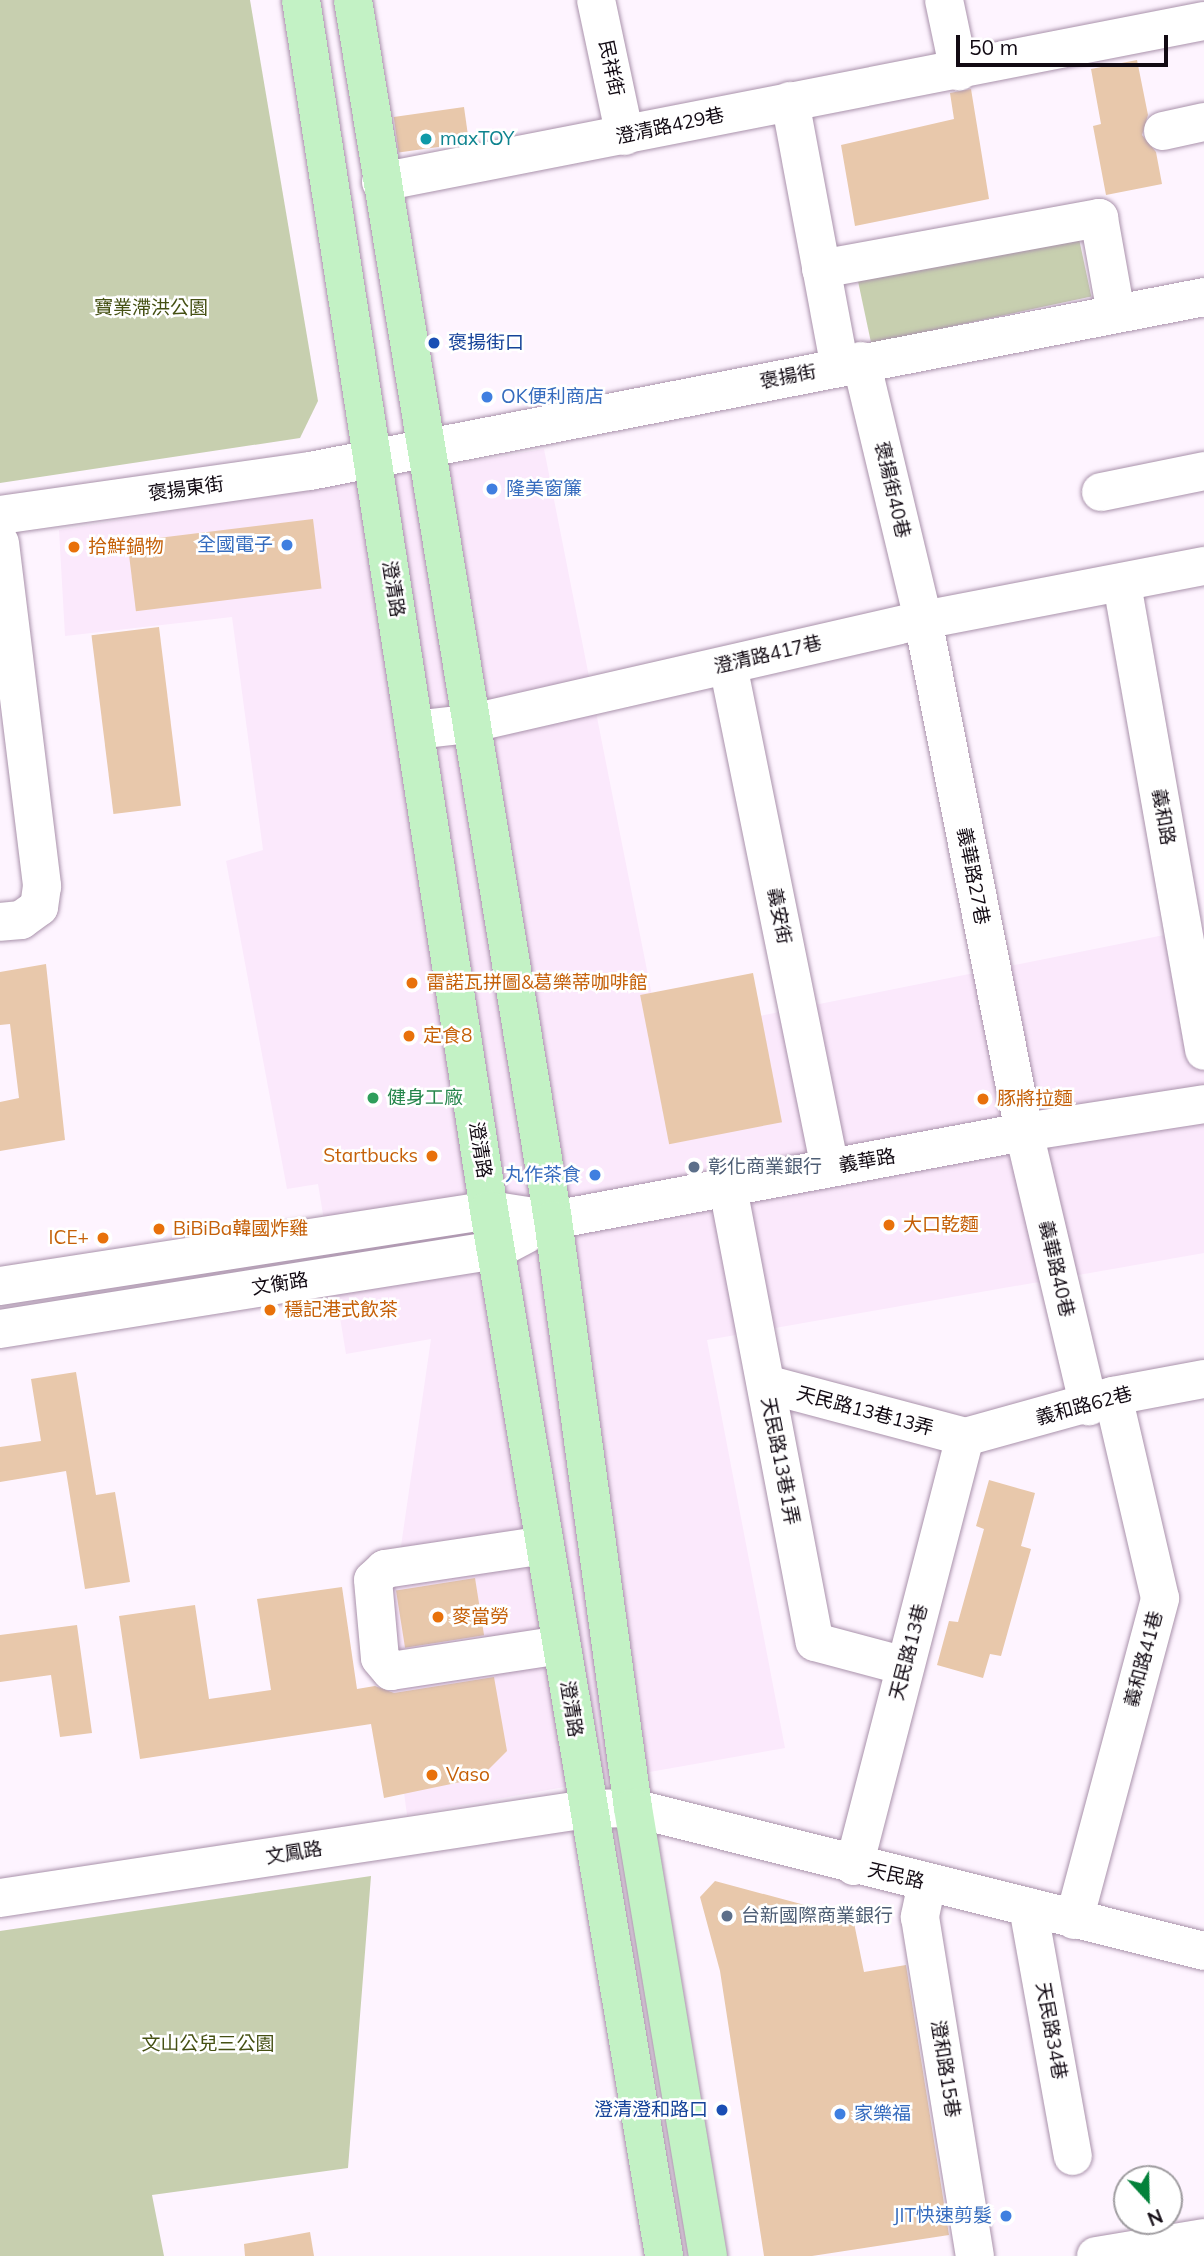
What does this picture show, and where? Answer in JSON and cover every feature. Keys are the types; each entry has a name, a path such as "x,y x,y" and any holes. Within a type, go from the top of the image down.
{"main road":[{"name":"澄清路","path":"301,0 489,1210 587,1809 664,2256"},
{"path":"353,0 468,724 553,1220 633,1808 708,2256"}],"street":[{"name":"民祥街","path":"596,0 625,136"},
{"path":"944,0 959,71"},
{"name":"澄清路429巷","path":"381,182 1204,21"},
{"name":"褒揚街40巷","path":"790,101 821,269 923,620"},
{"path":"1163,131 1204,122"},
{"path":"821,269 1099,218 1116,313"},
{"name":"褒揚街","path":"372,459 1204,297"},
{"name":"褒揚東街","path":"0,516 372,459"},
{"path":"1101,492 1204,471"},
{"path":"0,543 42,886 38,907 21,920 0,922"},
{"name":"澄清路417巷","path":"415,730 468,724 923,620 1122,584 1204,566"},
{"name":"義和路","path":"1122,584 1204,1051"},
{"name":"義華路27巷","path":"923,620 1024,1132"},
{"name":"義安街","path":"728,665 830,1168"},
{"name":"義華路","path":"489,1210 553,1220 1024,1132 1204,1104"},
{"name":"義華路40巷","path":"1024,1132 1101,1401"},
{"name":"天民路13巷1弄","path":"728,1188 815,1642 905,1666"},
{"path":"0,1286 489,1210"},
{"name":"文衡路","path":"0,1329 496,1250 553,1220"},
{"name":"義和路62巷","path":"965,1437 1101,1401 1204,1379"},
{"name":"天民路13巷13弄","path":"766,1384 965,1437"},
{"name":"義和路41巷","path":"1074,1920 1160,1598 1101,1401"},
{"name":"天民路13巷","path":"854,1866 965,1437"},
{"path":"545,1545 385,1569 373,1580 380,1658 391,1671 561,1645"},
{"name":"天民路","path":"587,1809 633,1808 854,1866 1204,1951"},
{"name":"文鳳路","path":"0,1898 587,1809"},
{"name":"澄和路15巷","path":"927,1883 920,1917 975,2256"},
{"name":"天民路34巷","path":"1028,1908 1073,2155"},
{"path":"1096,2256 1204,2238"}],"shaded area":[{"path":"544,449 660,1036 1204,927 1204,1253 707,1340 785,1748 407,1815 373,1560 400,1553 431,1339 346,1354 318,1184 287,1189 226,861 263,850 232,617 65,636 59,530"}],"green space":[{"name":"寶業滯洪公園","path":"0,0 250,0 318,401 300,438 0,483"},
{"path":"1078,234 1091,297 871,343 858,281"},
{"name":"文山公兒三公園","path":"371,1876 348,2168 152,2195 164,2256 0,2256 0,1931"}],"building":[{"path":"1137,60 1148,115 1142,135 1156,152 1162,184 1106,195 1093,126 1101,124 1091,69"},
{"path":"971,89 989,199 855,226 841,145 954,119 950,93"},
{"path":"464,107 469,143 399,153 394,117"},
{"path":"313,519 322,588 136,611 127,542"},
{"path":"159,627 181,806 113,814 92,635"},
{"path":"46,964 65,1140 0,1151 0,1102 19,1098 10,1024 0,1025 0,972"},
{"path":"753,973 782,1122 669,1144 640,995"},
{"path":"76,1372 96,1495 115,1492 130,1582 85,1589 66,1471 0,1482 0,1447 41,1441 31,1379"},
{"path":"989,1480 1035,1493 1021,1546 1031,1549 1001,1656 990,1654 983,1678 937,1665 949,1621 958,1622 984,1529 976,1526"},
{"name":"麥當勞","path":"475,1578 484,1635 405,1648 396,1591"},
{"path":"342,1587 357,1689 375,1686 394,1693 494,1677 507,1751 480,1778 384,1798 371,1724 140,1759 119,1616 195,1605 209,1699 271,1690 257,1599"},
{"path":"77,1625 92,1733 60,1737 51,1675 0,1682 0,1635"},
{"name":"家樂福","path":"715,1881 853,1918 864,1972 906,1965 949,2235 812,2256 764,2256 720,1971 700,1897"},
{"path":"310,2232 314,2256 245,2256 244,2244"}],"place":[{"name":"maxTOY","path":"426,139"},
{"name":"褒揚街口","path":"434,343"},
{"name":"OK便利商店","path":"487,397"},
{"name":"隆美窗簾","path":"492,489"},
{"name":"全國電子","path":"287,545"},
{"name":"拾鮮鍋物","path":"74,547"},
{"name":"雷諾瓦拼圖&葛樂蒂咖啡館","path":"412,983"},
{"name":"定食8","path":"409,1036"},
{"name":"健身工廠","path":"373,1098"},
{"name":"豚將拉麵","path":"983,1099"},
{"name":"Startbucks","path":"432,1156"},
{"name":"彰化商業銀行","path":"694,1167"},
{"name":"丸作茶食","path":"595,1175"},
{"name":"大口乾麵","path":"889,1225"},
{"name":"BiBiBa韓國炸雞","path":"159,1229"},
{"name":"ICE+","path":"103,1238"},
{"name":"穩記港式飲茶","path":"270,1310"},
{"name":"麥當勞","path":"438,1617"},
{"name":"Vaso","path":"432,1775"},
{"name":"台新國際商業銀行","path":"727,1916"},
{"name":"澄清澄和路口","path":"722,2110"},
{"name":"家樂福","path":"840,2114"},
{"name":"JIT快速剪髮","path":"1006,2216"}]}
